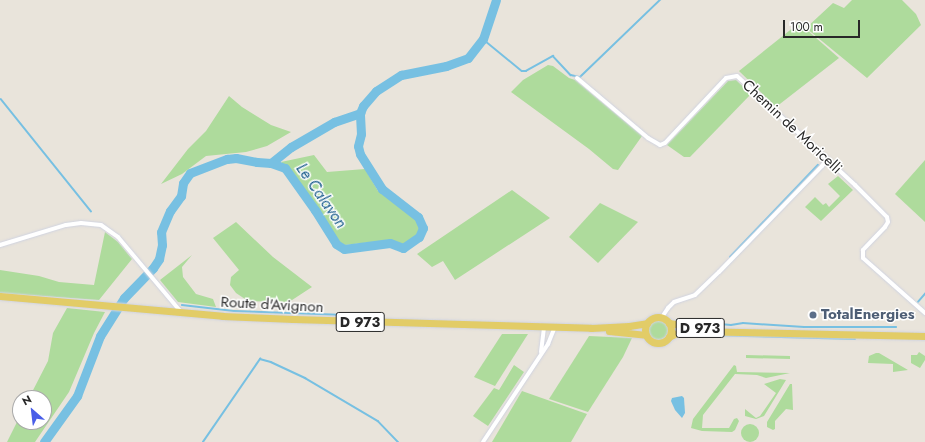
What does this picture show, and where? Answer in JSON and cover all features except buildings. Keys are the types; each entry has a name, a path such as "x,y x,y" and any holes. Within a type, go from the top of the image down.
{"main road":[{"name":"Route d'Avignon","path":"0,296 181,312 285,319 591,328 628,326 647,323"},
{"path":"654,318 662,318 669,322 671,330 669,337 665,341 657,343 650,341 645,330 647,323 654,318"},
{"name":"D 973","path":"669,322 674,325 731,331"},
{"name":"Route d'Avignon","path":"591,328 646,335"},
{"name":"D 973","path":"669,337 679,332 731,331 925,336"}],"street":[{"name":"Chemin de Moricelli","path":"577,78 648,138 660,145 726,78 737,76 887,217 888,222 885,227 863,250 863,258 925,313"},
{"path":"662,318 674,302 695,295 715,276 822,166 827,159"},
{"path":"0,245 66,225 81,223 101,225 118,237 181,312"},
{"path":"540,355 544,327"},
{"path":"483,442 548,344 556,327"}],"green space":[{"path":"852,0 902,0 916,14 921,25 867,78 806,28 833,3 844,8"},
{"path":"799,23 839,58 776,107 739,71"},
{"path":"548,65 553,66 569,78 575,80 642,136 618,170 613,169 589,149 511,92 523,80"},
{"path":"736,80 751,94 690,157 684,157 667,145 728,81"},
{"path":"229,96 242,107 271,125 291,132 267,146 246,152 206,156 182,174 161,184 188,149 206,131"},
{"path":"314,155 327,172 365,169 378,191 416,218 420,227 417,236 403,245 390,240 345,245 338,242 317,206 288,167 281,162"},
{"path":"925,160 925,222 895,194"},
{"path":"838,176 853,190 821,221 805,207 815,197 823,205 826,203 829,207 840,196 828,184"},
{"path":"512,190 550,218 455,280 443,261 432,267 417,254"},
{"path":"600,203 638,222 598,263 569,237"},
{"path":"236,222 273,257 312,287 289,302 248,301 236,293 230,285 231,277 239,270 213,238"},
{"path":"105,232 118,242 132,259 99,300 0,293 0,270 39,276 59,282 94,285"},
{"path":"192,255 182,267 183,277 196,294 213,299 216,307 178,302 160,280"},
{"path":"67,308 105,312 94,333 69,392 52,417 52,390 33,390 48,361 53,333"},
{"path":"658,320 665,323 668,330 665,337 658,340 651,337 648,330 651,323"},
{"path":"502,334 528,334 495,386 474,377"},
{"path":"589,336 632,338 623,357 588,412 549,399"},
{"path":"919,352 925,356 925,360 920,368 911,363 911,355 917,355"},
{"path":"879,353 908,370 893,372 893,364 868,363 869,356"},
{"path":"746,355 790,356 790,359 746,358"},
{"path":"514,365 524,372 488,426 473,416 494,388 499,390"},
{"path":"734,365 736,366 737,372 790,373 766,378 757,375 735,374 703,415 702,428 729,428 734,419 737,418 739,421 735,430 732,432 702,431 691,428 693,419"},
{"path":"780,379 786,380 764,416 756,419 745,416 745,409 756,418 760,416 776,393 764,384"},
{"path":"790,384 792,384 793,410 786,409 775,421 775,429 773,430 767,427 767,422"},
{"path":"522,391 587,414 571,442 492,442"},
{"path":"746,424 754,424 759,429 757,440 754,442 746,442 741,437 741,429"},
{"path":"13,430 43,430 35,442 7,442"}],"water":[{"path":"682,396 684,398 685,413 682,418 675,410 671,401 672,398"}],"waterway":[{"name":"Le Calavon","path":"44,442 77,396 100,336 124,298 153,268 159,259 162,245 161,232 170,211 181,196 183,183 190,173 227,159 236,158 271,163 285,168 315,210 336,244 344,249 390,243 403,248 419,237 423,228 418,217 382,189 360,154 358,146 361,134 360,113 363,106 376,91 401,75 446,66 468,58 483,39 496,0"},
{"path":"483,39 522,71 526,71 553,56 571,75 580,77 660,0"},
{"path":"1,99 91,211"},
{"path":"271,163 291,147 334,122 360,113"},
{"path":"730,257 818,165"},
{"path":"918,302 925,294"},
{"path":"182,305 234,311 373,316"},
{"path":"677,320 731,325 743,323 804,327 896,327"},
{"path":"713,335 855,339"},
{"path":"203,442 260,359 271,362 305,378 378,421 398,442"}],"place":[{"name":"TotalEnergies","path":"813,315"}]}
